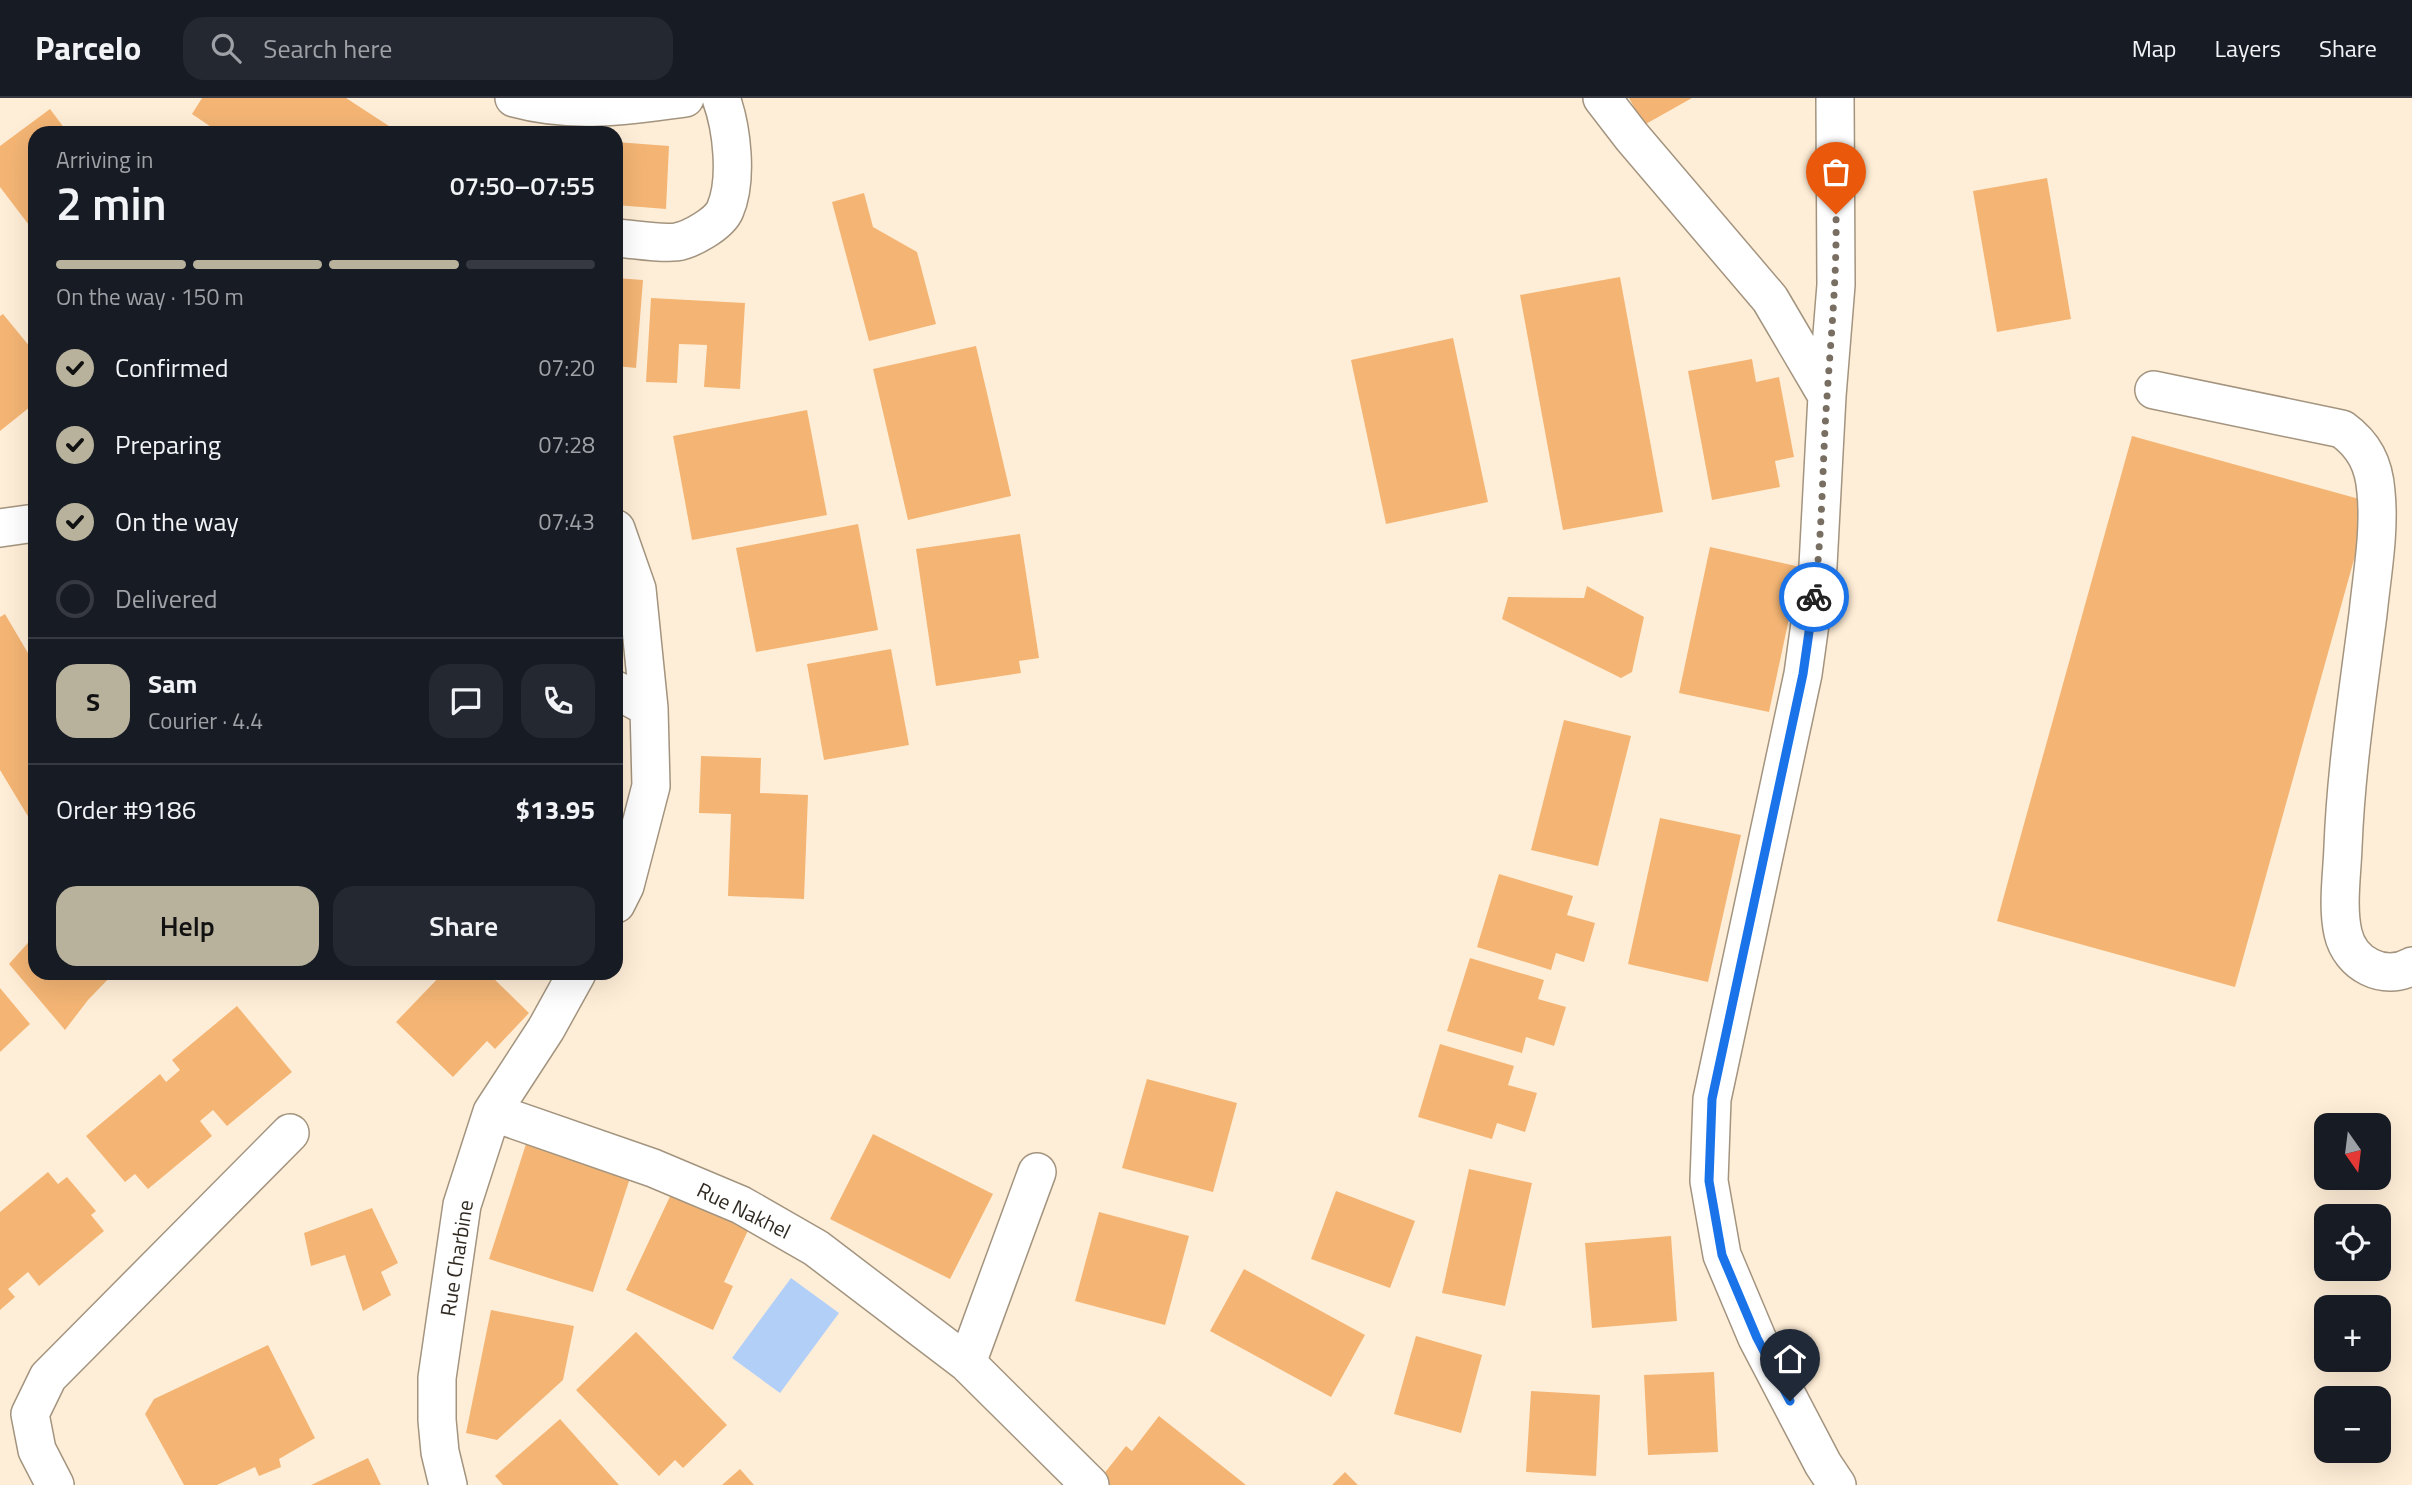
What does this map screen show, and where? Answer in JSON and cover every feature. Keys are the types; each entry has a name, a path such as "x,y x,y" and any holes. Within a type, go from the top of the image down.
{"street":[{"path":"514,98 537,104 609,108 685,98"},
{"path":"623,238 677,242 712,227 725,212 733,148 728,117 721,98"},
{"path":"1602,98 1770,299 1827,397"},
{"path":"1835,98 1836,285 1818,566 1803,674 1712,1099 1709,1181 1722,1255 1752,1326 1823,1464 1837,1485"},
{"path":"2154,390 2342,429 2357,441 2367,454 2376,490 2377,511 2372,579 2344,807 2340,908 2343,934 2353,954 2368,967 2384,973 2400,973 2412,966"},
{"path":"0,528 28,524"},
{"path":"623,549 637,589 649,708 651,786 623,890"},
{"path":"623,694 649,708"},
{"name":"Rue Charbine","path":"447,1485 439,1441 437,1378 462,1205 492,1112 546,1029 573,980"},
{"name":"Rue Nakhel","path":"492,1112 653,1168 741,1205 816,1248 967,1363 1090,1485"},
{"path":"55,1485 37,1450 30,1414 48,1377 290,1133"},
{"path":"967,1363 1037,1172"}],"water":[{"path":"791,1278 839,1313 780,1393 732,1358"}],"building":[{"path":"202,98 346,98 389,126 210,126 192,114"},
{"path":"1629,98 1692,98 1644,125"},
{"path":"50,109 63,126 28,126 28,224 0,187 0,146"},
{"path":"623,143 669,146 666,209 623,206"},
{"path":"2047,178 2071,319 1997,332 1973,191"},
{"path":"864,193 873,227 917,252 936,324 869,341 832,202"},
{"path":"1620,277 1663,512 1563,530 1520,295"},
{"path":"623,279 643,280 636,368 623,367"},
{"path":"651,298 745,303 740,389 704,387 707,345 679,344 677,383 646,382"},
{"path":"3,314 28,344 28,409 0,431 0,316"},
{"path":"1453,338 1488,502 1386,524 1351,360"},
{"path":"976,346 1011,496 908,520 873,369"},
{"path":"1752,359 1756,382 1779,377 1794,457 1775,461 1780,487 1712,500 1688,371"},
{"path":"807,410 827,515 692,540 673,436"},
{"path":"2132,436 2370,502 2235,987 1997,921"},
{"path":"858,524 878,630 756,652 736,548"},
{"path":"1020,534 1039,658 1019,661 1021,673 936,686 916,549"},
{"path":"1710,547 1800,567 1769,712 1679,693"},
{"path":"1587,586 1644,617 1632,672 1621,678 1502,619 1508,597 1584,598"},
{"path":"5,614 28,653 28,816 0,770 0,617"},
{"path":"891,649 909,745 824,760 807,664"},
{"path":"1564,720 1631,736 1598,866 1531,850"},
{"path":"701,756 761,758 760,793 808,795 804,899 728,896 731,814 699,813"},
{"path":"1660,818 1741,835 1708,982 1628,964"},
{"path":"1499,874 1573,896 1567,915 1595,923 1584,962 1556,953 1551,970 1477,947"},
{"path":"28,943 28,980 107,980 65,1030 9,964"},
{"path":"1470,958 1544,980 1538,999 1566,1007 1554,1046 1526,1037 1522,1053 1447,1031"},
{"path":"436,980 495,980 529,1013 495,1049 487,1041 453,1077 396,1022"},
{"path":"0,988 30,1024 0,1052"},
{"path":"237,1006 292,1072 227,1126 213,1110 200,1121 212,1136 148,1189 135,1174 125,1182 86,1136 160,1074 166,1082 180,1070 172,1060"},
{"path":"1440,1044 1514,1066 1508,1085 1537,1093 1525,1132 1497,1123 1492,1139 1418,1117"},
{"path":"1147,1079 1237,1103 1213,1192 1122,1168"},
{"path":"873,1134 993,1194 950,1279 830,1219"},
{"path":"526,1144 630,1178 593,1292 489,1259"},
{"path":"1469,1169 1532,1183 1505,1306 1442,1293"},
{"path":"48,1172 58,1184 67,1177 96,1211 91,1215 104,1231 39,1286 28,1272 8,1289 15,1297 0,1310 0,1212"},
{"path":"674,1188 751,1224 724,1282 733,1286 713,1330 626,1290"},
{"path":"1336,1191 1415,1221 1390,1288 1311,1259"},
{"path":"372,1208 398,1263 381,1272 391,1295 363,1311 345,1255 311,1266 304,1233"},
{"path":"1099,1212 1189,1236 1165,1325 1075,1301"},
{"path":"1671,1236 1677,1321 1592,1328 1585,1243"},
{"path":"1244,1269 1365,1335 1331,1397 1210,1331"},
{"path":"491,1310 574,1326 563,1380 497,1440 466,1433"},
{"path":"636,1332 727,1425 683,1468 675,1460 659,1476 576,1390"},
{"path":"1416,1336 1482,1355 1461,1433 1394,1414"},
{"path":"268,1345 315,1438 279,1459 281,1467 259,1476 255,1467 217,1485 184,1485 145,1414 154,1399"},
{"path":"1714,1372 1718,1452 1648,1455 1644,1375"},
{"path":"1531,1391 1600,1395 1596,1476 1526,1472"},
{"path":"1159,1416 1246,1485 1106,1485 1099,1480 1126,1446 1132,1451"},
{"path":"560,1419 619,1485 503,1485 495,1476"},
{"path":"368,1458 381,1485 311,1485"},
{"path":"740,1469 754,1485 722,1485"},
{"path":"1345,1472 1358,1485 1332,1485"}],"way so far":[{"path":"1814,597 1836,285 1836,214"}],"route":[{"path":"1790,1401 1757,1338 1722,1255 1709,1181 1712,1099 1803,674 1814,597"}]}
